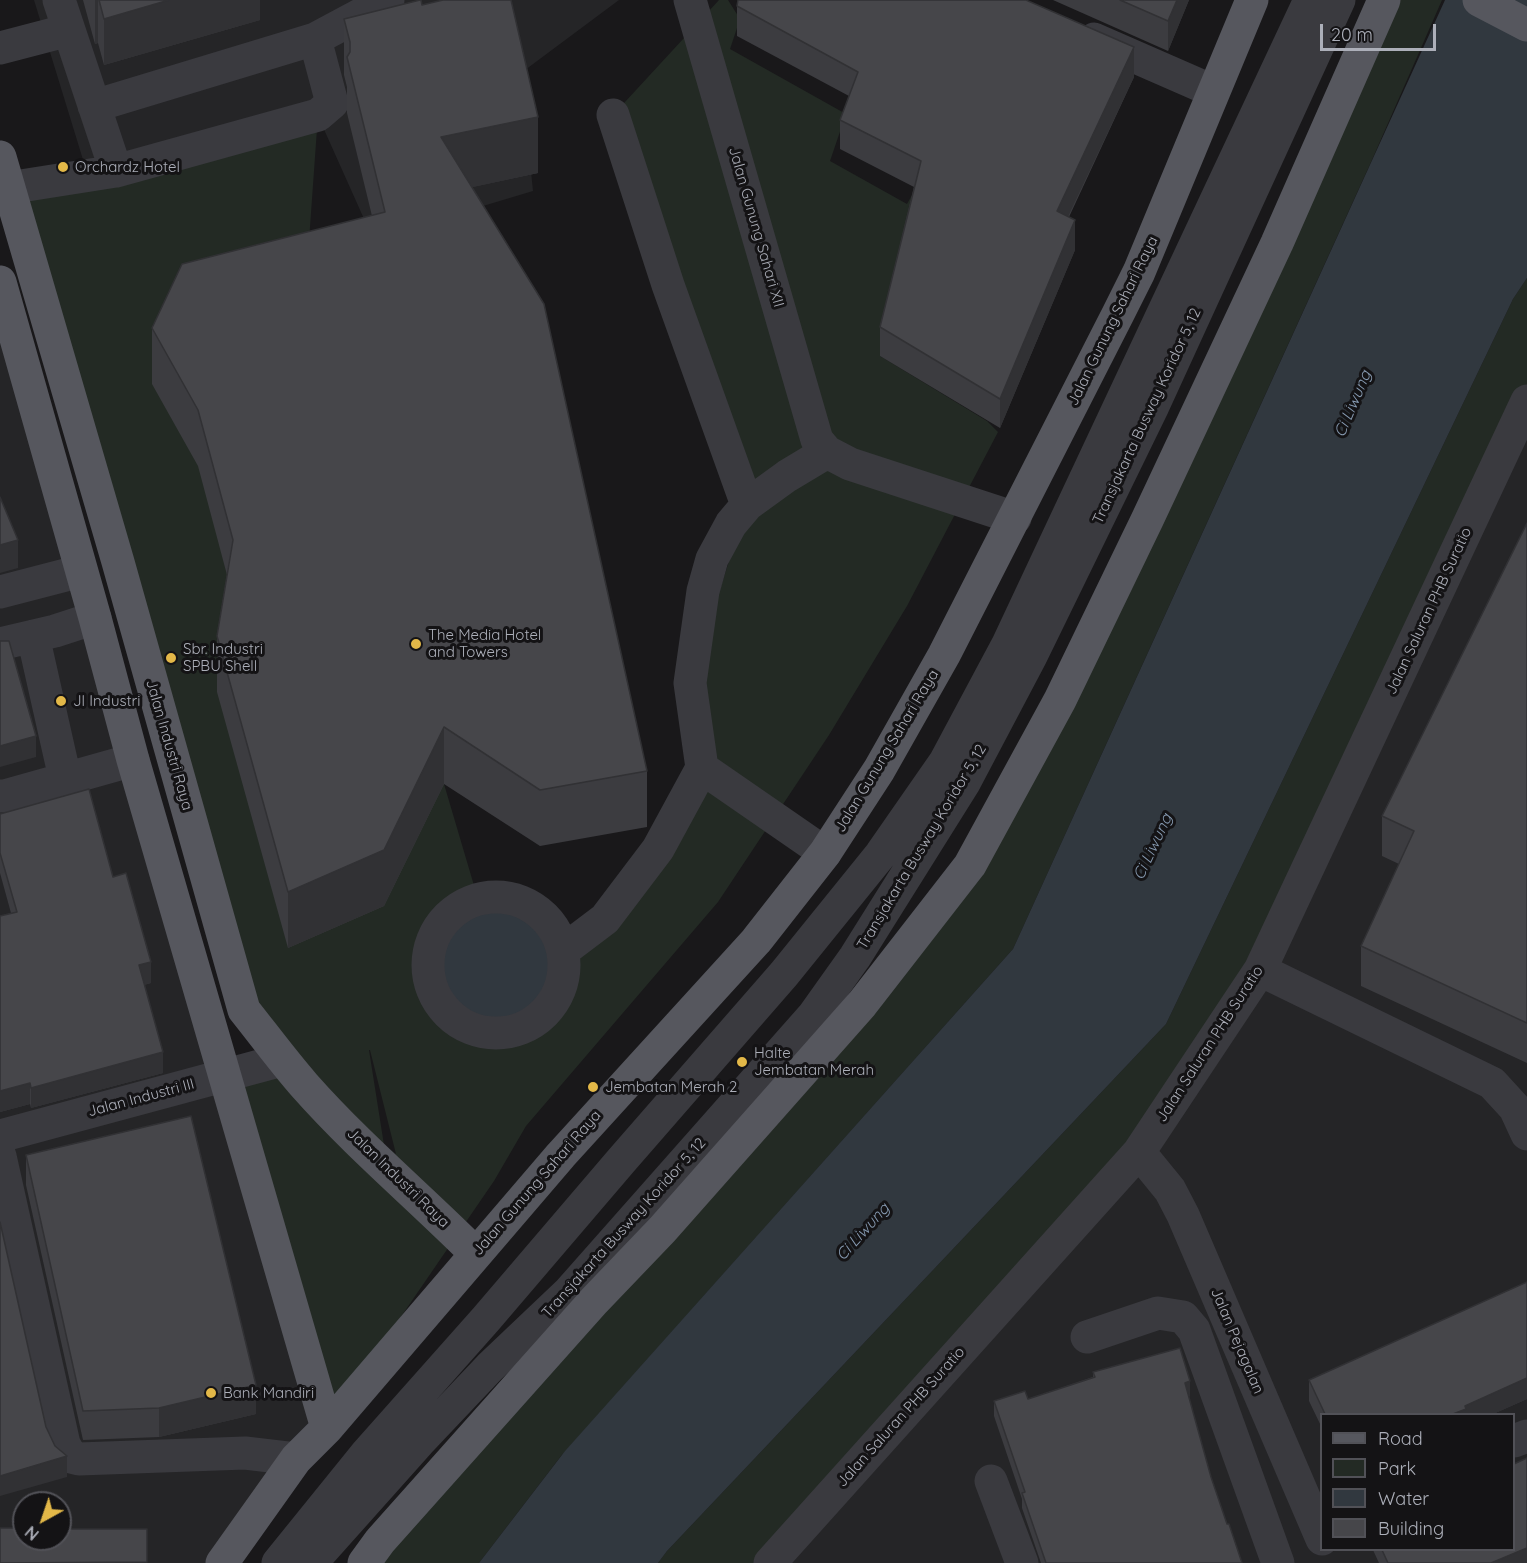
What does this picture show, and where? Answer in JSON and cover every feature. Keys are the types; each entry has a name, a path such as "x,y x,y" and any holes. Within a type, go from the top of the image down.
{"main road":[{"name":"Jalan Gunung Sahari Raya","path":"222,1563 296,1459 327,1428 601,1110 756,941 825,853 879,770 944,655 1139,272 1252,0"},
{"path":"364,1563 380,1541 594,1301 662,1230 854,1013 970,865 1060,700 1148,518 1277,243 1384,0"},
{"path":"1479,0 1527,25"},
{"name":"Jalan Industri Raya","path":"4,172 118,562 244,1010 306,1087 391,1174 476,1253"},
{"path":"0,282 8,343 95,618 133,760 327,1428"}],"street":[{"path":"94,106 315,39 388,0"},
{"name":"Jalan Gunung Sahari XII","path":"690,0 817,440 827,452"},
{"name":"Transjakarta Busway Koridor 5, 12","path":"278,1563 367,1453 784,974 881,854 945,762 1013,633 1310,0"},
{"name":"Transjakarta Busway Koridor 5, 12","path":"311,1563 474,1384 569,1292 813,1016 855,957 964,783 1031,656 1153,406 1339,0"},
{"path":"0,48 64,15 116,171"},
{"path":"1071,29 1213,91"},
{"path":"4,172 116,171 318,116 332,103 315,39"},
{"path":"613,115 668,285 747,505"},
{"name":"Jalan Saluran PHB Suratio","path":"770,1563 1139,1152 1260,970 1527,401"},
{"path":"564,950 605,919 612,910 658,849 702,768 690,683 703,591 712,559 731,524 747,505 787,476 827,452 850,464 1015,518"},
{"path":"0,592 81,571"},
{"path":"0,644 55,632 95,618"},
{"path":"33,636 65,778"},
{"path":"0,796 133,760"},
{"path":"702,768 825,853"},
{"path":"477,899 509,899 534,908 553,926 564,950 565,977 556,1001 539,1020 515,1031 483,1031 458,1021 439,1004 428,980 426,954 436,929 453,910 477,899"},
{"path":"1260,970 1492,1083 1515,1108 1527,1134"},
{"name":"Jalan Industri III","path":"0,1136 282,1060"},
{"name":"Jalan Pejagalan","path":"1139,1152 1170,1190 1184,1215 1320,1532"},
{"path":"0,1156 64,1444 71,1457 79,1459 245,1453 296,1459"},
{"path":"1087,1337 1158,1313 1183,1317 1194,1330 1278,1563"},
{"path":"992,1481 1015,1561"}],"shaded area":[{"path":"34,0 619,0 521,73 533,191 373,239 318,116 88,176"},
{"path":"0,282 326,1426 223,1563 0,1563"},
{"path":"1527,404 1527,1563 770,1563 1139,1152"}],"green space":[{"path":"719,0 728,0 740,19 730,49 846,114 830,161 907,204 926,170 880,356 987,421 998,432 907,606 829,735 718,902 526,1126 494,1181 326,1426 225,1075 277,1059 242,1007 8,188 318,115 305,297 427,701 444,784 478,899 453,910 483,1031 515,1031 539,1020 564,950 701,768 690,683 747,505 613,115","holes":["370,1050 396,1154 384,1145"]},
{"path":"1384,0 1442,0 1371,162 1013,949 561,1456 479,1563 364,1563 970,865"},
{"path":"1527,278 1527,401 1260,970 1139,1152 769,1563 658,1563 1166,1024 1513,299"}],"water":[{"name":"Ci Liwung","path":"1445,0 1527,0 1527,278 1513,299 1166,1024 658,1563 479,1563 565,1451 1013,949"},
{"path":"496,897 522,902 534,908 544,917 553,927 559,939 564,965 559,991 553,1003 544,1013 534,1022 522,1028 496,1033 470,1028 458,1022 448,1013 439,1003 433,991 428,965 433,939 439,927 448,917 458,908 470,902"}],"building":[{"path":"99,0 169,0 104,19"},
{"name":"The Media Hotel and Towers","path":"421,0 422,5 443,0 511,0 538,117 441,137 544,304 647,771 540,790 444,727 384,850 288,892 217,636 233,540 198,410 152,328 182,264 385,212 347,57 350,52 350,42 344,19"},
{"path":"738,0 1026,0 1134,47 1057,211 1075,220 1000,399 880,327 921,161 840,120 858,72 737,6"},
{"path":"1120,0 1177,0 1168,21"},
{"path":"0,497 18,540 0,545"},
{"path":"1527,523 1527,1023 1361,946 1414,831 1382,816"},
{"path":"0,641 9,641 36,736 0,746"},
{"path":"89,789 113,877 126,873 151,962 139,965 163,1052 31,1088 30,1083 0,1091 0,916 17,912 0,853 0,814"},
{"path":"191,1116 256,1385 159,1408 83,1411 26,1155"},
{"path":"0,1222 46,1427 55,1446 67,1456 0,1476"},
{"path":"1527,1282 1527,1378 1465,1406 1466,1409 1456,1413 1325,1413 1309,1380"},
{"path":"1180,1348 1190,1381 1185,1383 1211,1477 1242,1563 1046,1563 994,1401 1025,1391 1028,1399 1095,1377 1093,1372"},
{"path":"1527,1458 1527,1548 1491,1563 1388,1563 1382,1551 1515,1551 1515,1464"},
{"path":"0,1528 12,1528 12,1551 72,1551 72,1529 147,1529 147,1562 0,1563"}],"place":[{"name":"Orchardz Hotel","path":"63,167"},
{"name":"The Media Hotel and Towers","path":"416,644"},
{"name":"Sbr. Industri SPBU Shell","path":"171,658"},
{"name":"Jl Industri","path":"61,701"},
{"name":"Halte Jembatan Merah","path":"742,1062"},
{"name":"Jembatan Merah 2","path":"593,1087"},
{"name":"Bank Mandiri","path":"211,1393"}]}
